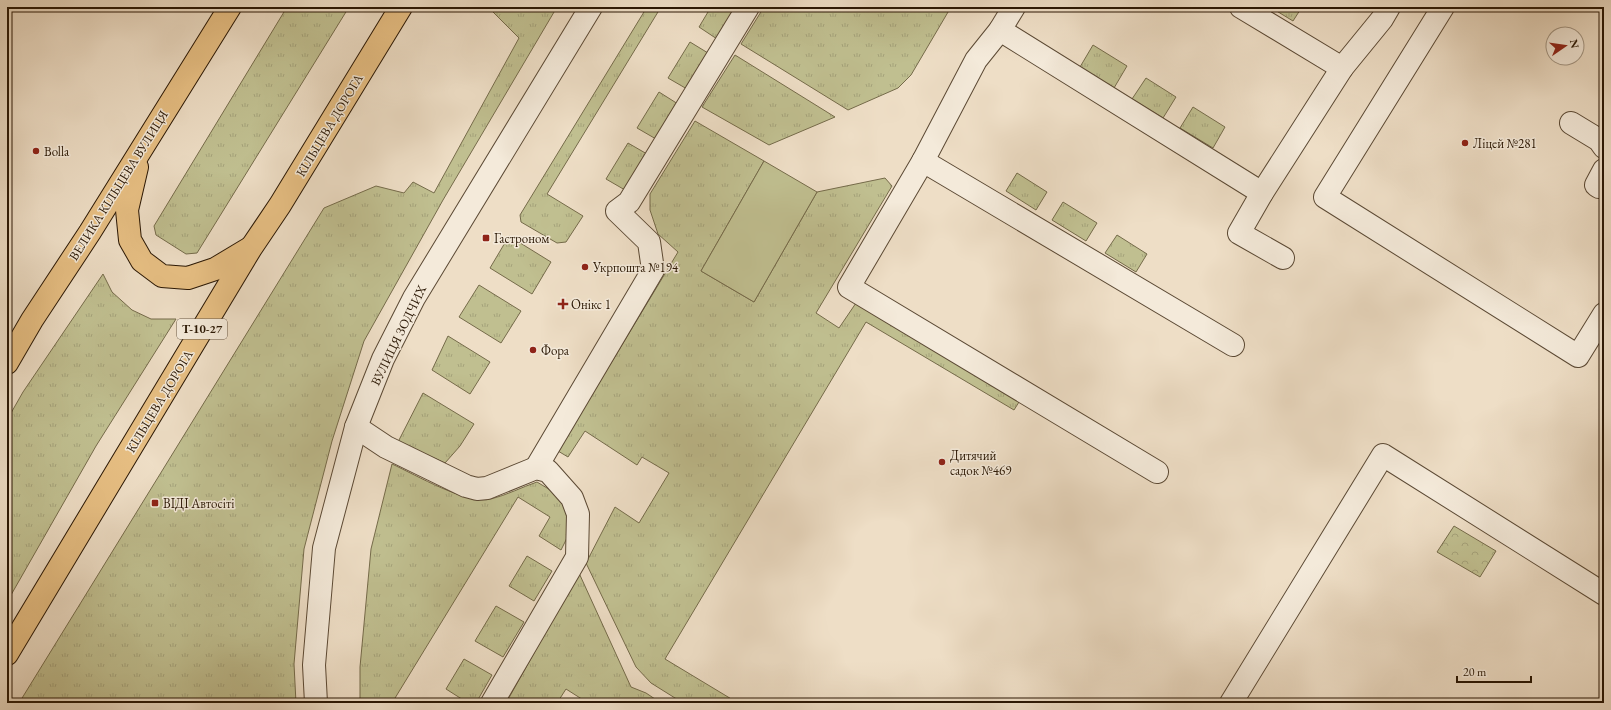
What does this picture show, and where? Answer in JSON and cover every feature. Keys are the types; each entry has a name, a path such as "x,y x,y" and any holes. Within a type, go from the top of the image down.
{"highway":[{"name":"ВЕЛИКА КІЛЬЦЕВА ВУЛИЦЯ","path":"7,363 32,320 90,232 142,146 230,7"},
{"name":"КІЛЬЦЕВА ДОРОГА","path":"7,654 251,248 280,205 401,7"},
{"path":"142,146 127,210 130,240 142,261 162,276 188,278 215,269 251,248"}],"street":[{"name":"ВУЛИЦЯ ЗОДЧИХ","path":"316,703 314,665 324,548 356,427 383,359 414,298 591,7"},
{"path":"536,468 653,270 649,242 617,211 629,202 748,7"},
{"path":"1014,7 1000,30 976,60 923,161 849,287 1157,472"},
{"path":"1241,7 1342,68"},
{"path":"1283,258 1239,233 1262,193 1342,68 1390,7"},
{"path":"1443,7 1325,198 1578,356 1604,314"},
{"path":"1000,30 1262,193"},
{"path":"1571,123 1599,140 1604,147"},
{"path":"923,161 1233,346"},
{"path":"356,427 386,447 466,486 477,489 487,488 536,468 548,471 572,498 578,514 577,557 492,703"},
{"path":"1231,703 1383,455 1604,594"}],"green space":[{"path":"287,7 349,7 197,253 186,254 156,235 154,226"},
{"path":"488,7 557,7 443,200 364,341 332,441 304,549 294,664 296,703 19,703 324,208 376,186 404,193 413,182 434,193 519,38"},
{"path":"647,7 661,7 547,194 583,216 566,242 557,243 521,222 520,215"},
{"path":"711,7 736,7 717,39 699,27"},
{"path":"764,7 951,7 911,75 898,88 848,110 741,44"},
{"path":"1270,7 1302,7 1293,21"},
{"path":"690,42 708,53 687,89 668,78"},
{"path":"1093,45 1127,66 1114,88 1080,67"},
{"path":"735,55 835,117 769,145 702,107"},
{"path":"1146,78 1176,97 1163,118 1132,99"},
{"path":"659,92 678,104 656,139 637,128"},
{"path":"1193,107 1225,127 1213,148 1180,128"},
{"path":"695,121 764,161 701,271 754,302 817,192 885,178 892,186 816,313 839,328 856,303 1019,402 1014,410 866,322 665,659 738,703 683,703 651,683 636,667 586,563 615,507 639,523 669,473 642,457 637,465 585,431 568,457 558,451 678,252 658,234 650,210 650,194"},
{"path":"628,143 647,154 625,190 606,179"},
{"path":"764,161 817,192 754,302 701,271"},
{"path":"1017,173 1047,192 1036,210 1006,191"},
{"path":"1063,202 1097,223 1086,241 1052,220"},
{"path":"1117,235 1147,254 1136,272 1105,253"},
{"path":"509,236 551,262 532,294 490,268"},
{"path":"103,274 112,292 132,310 151,319 176,319 96,446 7,602 7,420 23,392"},
{"path":"479,285 521,311 501,343 459,317"},
{"path":"448,336 490,362 470,394 432,370"},
{"path":"423,393 474,424 460,446 445,463 398,442"},
{"path":"392,464 442,488 469,498 481,500 491,499 537,482 567,500 572,528 561,550 539,536 550,517 518,497 392,703 360,703 360,667 371,549"},
{"path":"1454,526 1496,551 1480,577 1437,552"},
{"path":"527,556 552,571 534,601 509,586"},
{"path":"579,573 631,687 646,693 661,703 588,703 566,689 557,703 506,703"},
{"path":"496,606 524,622 503,657 475,641"},
{"path":"464,659 492,675 476,703 468,703 446,689"}],"place":[{"name":"Ліцей №281","path":"1465,143"},
{"name":"Bolla","path":"36,151"},
{"name":"Гастроном","path":"486,238"},
{"name":"Укрпошта №194","path":"585,267"},
{"name":"Онікс 1","path":"563,304"},
{"name":"Фора","path":"533,350"},
{"name":"Дитячий садок №469","path":"942,462"},
{"name":"ВІДІ Автосіті","path":"155,503"}]}
